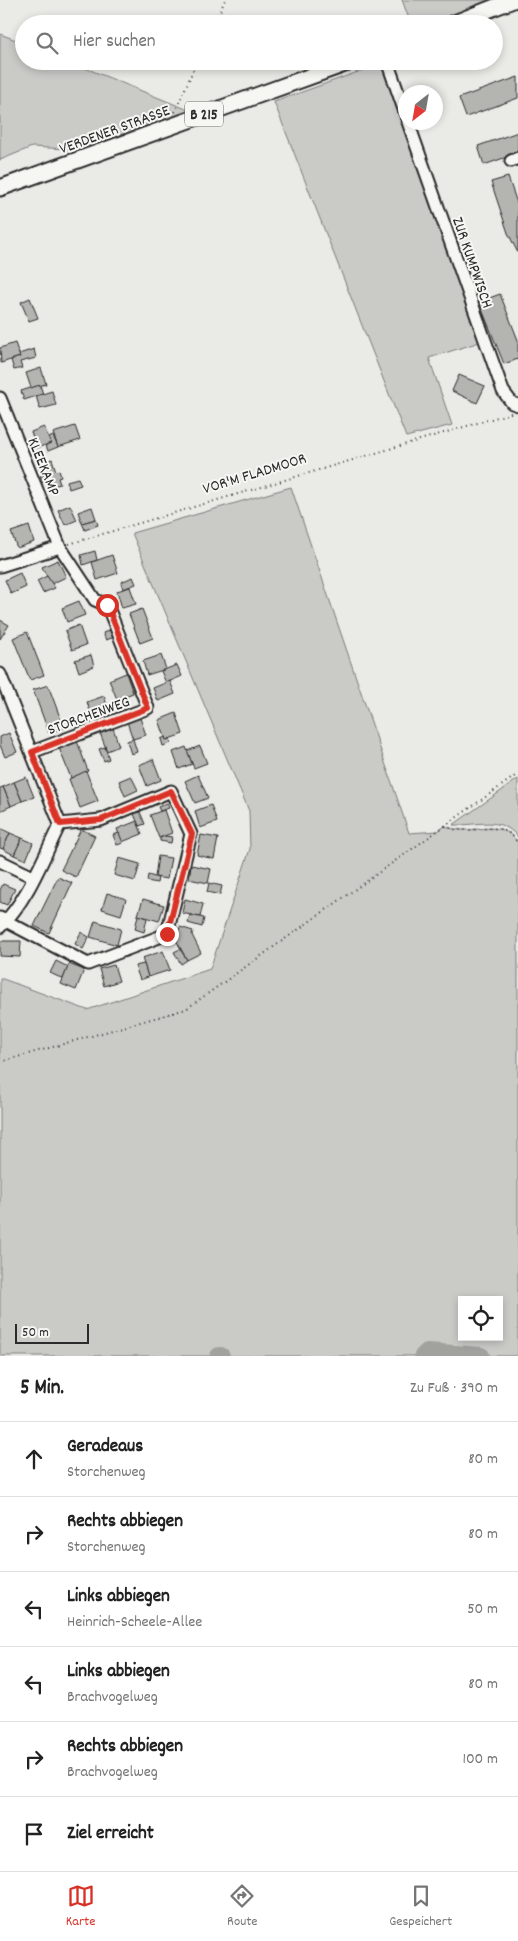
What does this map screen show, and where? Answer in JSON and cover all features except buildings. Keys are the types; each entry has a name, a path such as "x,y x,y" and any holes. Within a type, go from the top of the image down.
{"main road":[{"path":"475,15 513,0"},
{"name":"VERDENER STRASSE","path":"0,188 327,70"}],"street":[{"path":"390,70 398,92"},
{"name":"ZUR KUMPWISCH","path":"411,130 503,391 512,402 518,405"},
{"name":"KLEEKAMP","path":"0,398 60,547"},
{"path":"0,566 60,547"},
{"name":"STORCHENWEG","path":"32,752 148,708 107,605 94,600 60,547"},
{"path":"0,674 60,824 34,877 2,922 88,964 167,934 192,834 171,791 101,820 60,824"},
{"path":"0,861 34,877"}],"path":[{"path":"218,15 225,0"},
{"path":"168,126 193,70"},
{"name":"VOR'M FLADMOOR","path":"60,547 518,411"},
{"path":"0,1062 186,1009 518,774"},
{"path":"445,826 455,831 498,826 513,835 518,842"}],"shaded area":[{"path":"402,0 491,0 451,15 408,15"},
{"path":"0,34 15,40 15,70 90,70 191,111 84,150 32,147 0,160"},
{"path":"363,70 386,70 398,103 398,130 408,130 486,340 429,358 452,425 406,437 274,102"},
{"path":"291,487 409,833 438,831 445,826 465,830 494,828 511,834 518,843 518,1356 0,1356 0,979 87,1010 210,969 250,849 249,811 132,533"},
{"path":"518,779 518,837 511,830 496,824 453,825"}],"waterway":[{"path":"423,1356 427,1352 481,1356"}],"route":[{"path":"107,605 148,708 32,752 60,824 101,820 171,791 192,834 167,934"}]}
